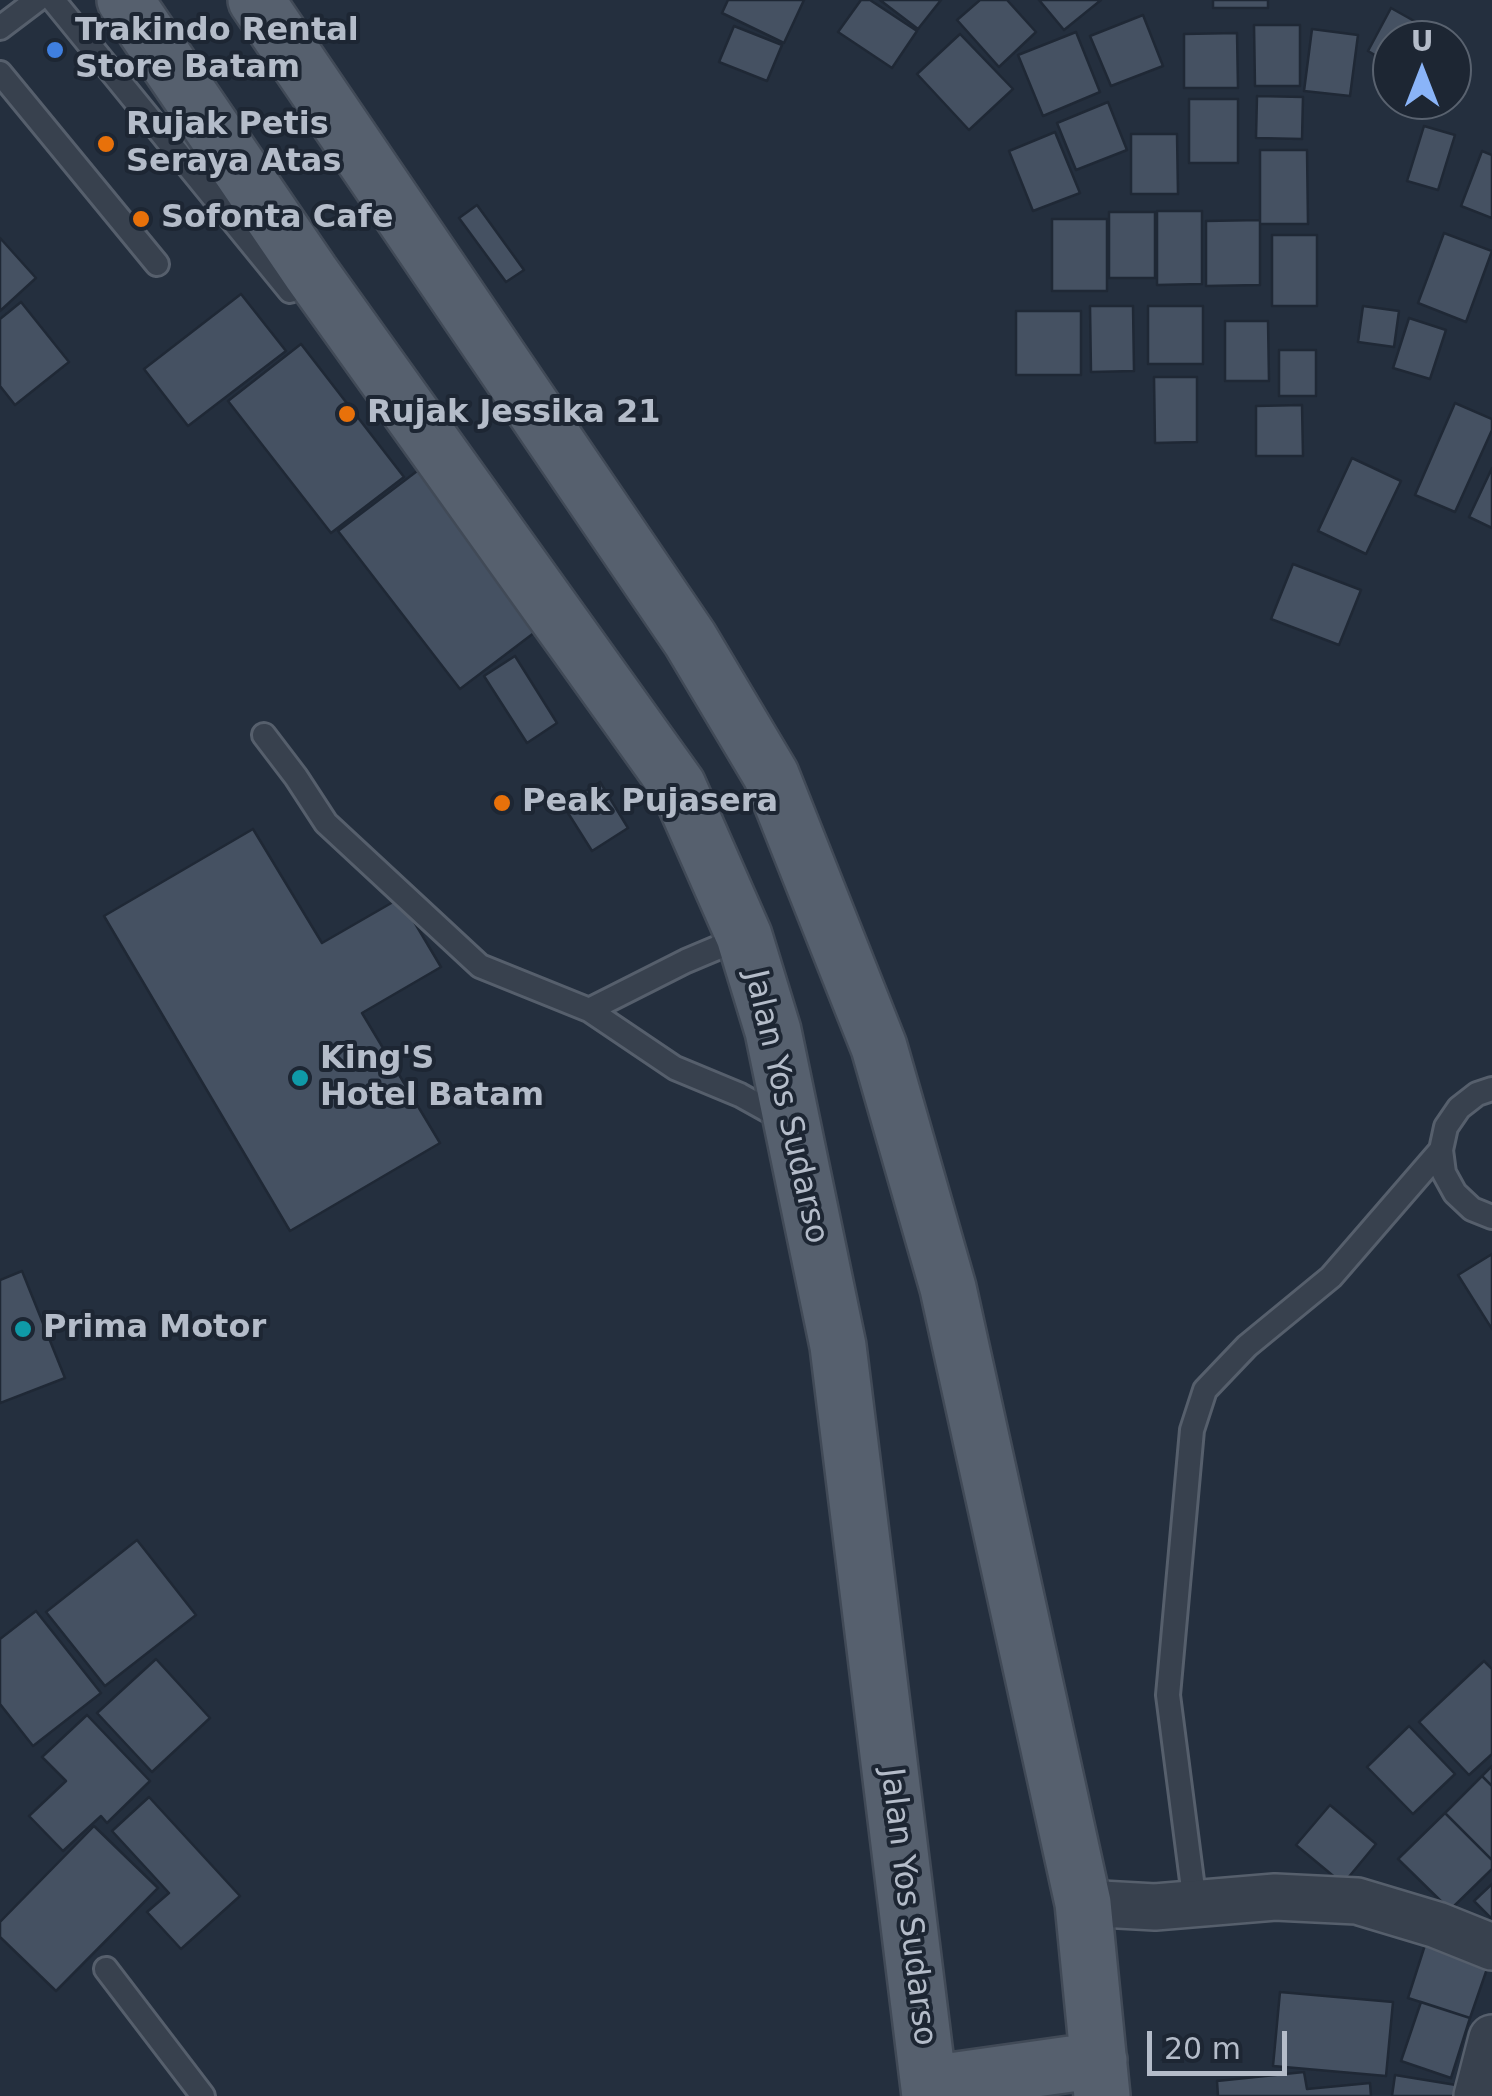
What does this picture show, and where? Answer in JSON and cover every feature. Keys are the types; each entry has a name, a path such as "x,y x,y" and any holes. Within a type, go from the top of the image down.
{"main road":[{"name":"Jalan Yos Sudarso","path":"125,0 310,273 678,786 744,936 772,1031 838,1346 930,2090"},
{"path":"256,0 690,639 771,775 879,1047 948,1288 1084,1904 1100,2078 930,2090"}],"street":[{"path":"1084,1904 1155,1906 1274,1897 1357,1901 1492,1947"},
{"path":"1477,2096 1492,2038"}],"lane":[{"path":"0,28 37,0"},
{"path":"52,0 290,291 310,273"},
{"path":"0,73 157,264"},
{"path":"264,735 326,823 480,966 588,1010 676,1068 740,1095 792,1124"},
{"path":"588,1010 744,936"},
{"path":"1492,1089 1458,1108 1446,1127 1441,1150 1444,1173 1456,1193 1472,1209 1492,1217"},
{"path":"1196,1904 1168,1695 1192,1430 1205,1390 1247,1346 1331,1277 1441,1150"},
{"path":"106,1969 203,2096"}],"building":[{"path":"728,0 804,0 784,43 722,13"},
{"path":"861,0 870,0 917,31 892,68 838,32"},
{"path":"880,0 941,0 918,29"},
{"path":"980,0 1007,0 1036,32 999,67 957,20"},
{"path":"1039,0 1101,0 1064,30"},
{"path":"1213,0 1268,0 1268,8 1213,8"},
{"path":"1391,8 1412,20 1385,20"},
{"path":"1143,15 1163,66 1111,86 1090,36"},
{"path":"1254,25 1300,25 1300,86 1255,86"},
{"path":"734,26 782,45 767,81 719,62"},
{"path":"1312,29 1358,35 1350,96 1304,91"},
{"path":"1076,32 1100,92 1043,116 1018,55"},
{"path":"1237,33 1238,88 1184,88 1184,34"},
{"path":"960,34 1013,89 969,130 917,74"},
{"path":"1257,96 1303,97 1302,139 1256,138"},
{"path":"1189,99 1238,99 1238,163 1189,163"},
{"path":"1108,102 1127,150 1076,170 1057,123"},
{"path":"1424,126 1455,135 1438,190 1407,181"},
{"path":"1055,132 1080,193 1033,211 1009,151"},
{"path":"1131,134 1177,134 1178,194 1131,194"},
{"path":"1260,150 1307,150 1308,224 1260,224"},
{"path":"1482,151 1492,155 1492,218 1461,206"},
{"path":"477,205 524,270 506,282 459,218"},
{"path":"1157,211 1202,211 1202,284 1157,285"},
{"path":"1109,212 1155,212 1155,278 1109,278"},
{"path":"1052,219 1107,219 1107,291 1052,291"},
{"path":"1260,220 1260,285 1206,286 1206,221"},
{"path":"1444,233 1492,251 1466,322 1418,303"},
{"path":"1272,235 1317,235 1317,306 1272,306"},
{"path":"0,238 36,278 0,311"},
{"path":"241,294 286,351 188,426 144,369"},
{"path":"21,302 69,362 15,405 0,386 0,319"},
{"path":"1090,306 1133,306 1134,371 1091,372"},
{"path":"1148,306 1203,306 1203,364 1148,364"},
{"path":"1363,306 1399,311 1394,347 1358,342"},
{"path":"1016,311 1081,311 1081,375 1016,375"},
{"path":"1409,318 1446,330 1430,379 1393,368"},
{"path":"1225,321 1268,321 1269,381 1225,381"},
{"path":"301,344 404,477 331,533 228,401"},
{"path":"1279,350 1316,350 1316,396 1279,396"},
{"path":"1154,377 1197,377 1197,442 1155,443"},
{"path":"1455,403 1492,419 1492,430 1455,512 1415,495"},
{"path":"1302,405 1303,456 1256,456 1256,406"},
{"path":"1352,458 1401,481 1366,554 1318,531"},
{"path":"429,462 551,620 460,689 338,531"},
{"path":"1492,468 1492,528 1469,517"},
{"path":"1293,564 1361,590 1339,645 1271,619"},
{"path":"515,656 557,723 527,743 484,676"},
{"path":"600,782 628,828 592,851 563,805"},
{"name":"King'S Hotel Batam","path":"253,829 322,943 400,898 441,967 362,1013 440,1143 290,1231 104,916"},
{"path":"1492,1254 1492,1329 1458,1275"},
{"name":"Prima Motor","path":"22,1271 65,1378 0,1403 0,1280"},
{"path":"137,1540 196,1615 105,1686 46,1612"},
{"path":"36,1611 101,1693 33,1746 0,1704 0,1639"},
{"path":"156,1659 210,1718 152,1772 97,1713"},
{"path":"1484,1661 1492,1669 1492,1754 1469,1775 1419,1722"},
{"path":"87,1715 150,1781 107,1823 101,1816 63,1851 29,1816 66,1781 42,1757"},
{"path":"1409,1726 1455,1774 1413,1814 1367,1767"},
{"path":"1492,1766 1492,1786 1482,1776"},
{"path":"1482,1776 1492,1786 1492,1860 1445,1813"},
{"path":"149,1797 240,1896 181,1949 147,1912 169,1893 112,1831"},
{"path":"1330,1805 1376,1844 1343,1884 1296,1845"},
{"path":"1445,1813 1492,1860 1492,1869 1450,1910 1398,1859"},
{"path":"94,1826 158,1888 56,1991 0,1937 0,1922"},
{"path":"1492,1884 1492,1919 1474,1901"},
{"path":"1425,1945 1488,1966 1470,2018 1408,1998"},
{"path":"1280,1992 1393,2002 1386,2076 1273,2066"},
{"path":"1421,2002 1470,2018 1451,2078 1401,2061"},
{"path":"1304,2072 1307,2089 1370,2083 1371,2096 1218,2096 1217,2081"},
{"path":"1395,2075 1456,2085 1454,2096 1392,2096"}],"place":[{"name":"Trakindo Rental Store Batam","path":"55,50"},
{"name":"Rujak Petis Seraya Atas","path":"106,144"},
{"name":"Sofonta Cafe","path":"141,219"},
{"name":"Rujak Jessika 21","path":"347,414"},
{"name":"Peak Pujasera","path":"502,803"},
{"name":"King'S Hotel Batam","path":"300,1078"},
{"name":"Prima Motor","path":"23,1329"}]}
